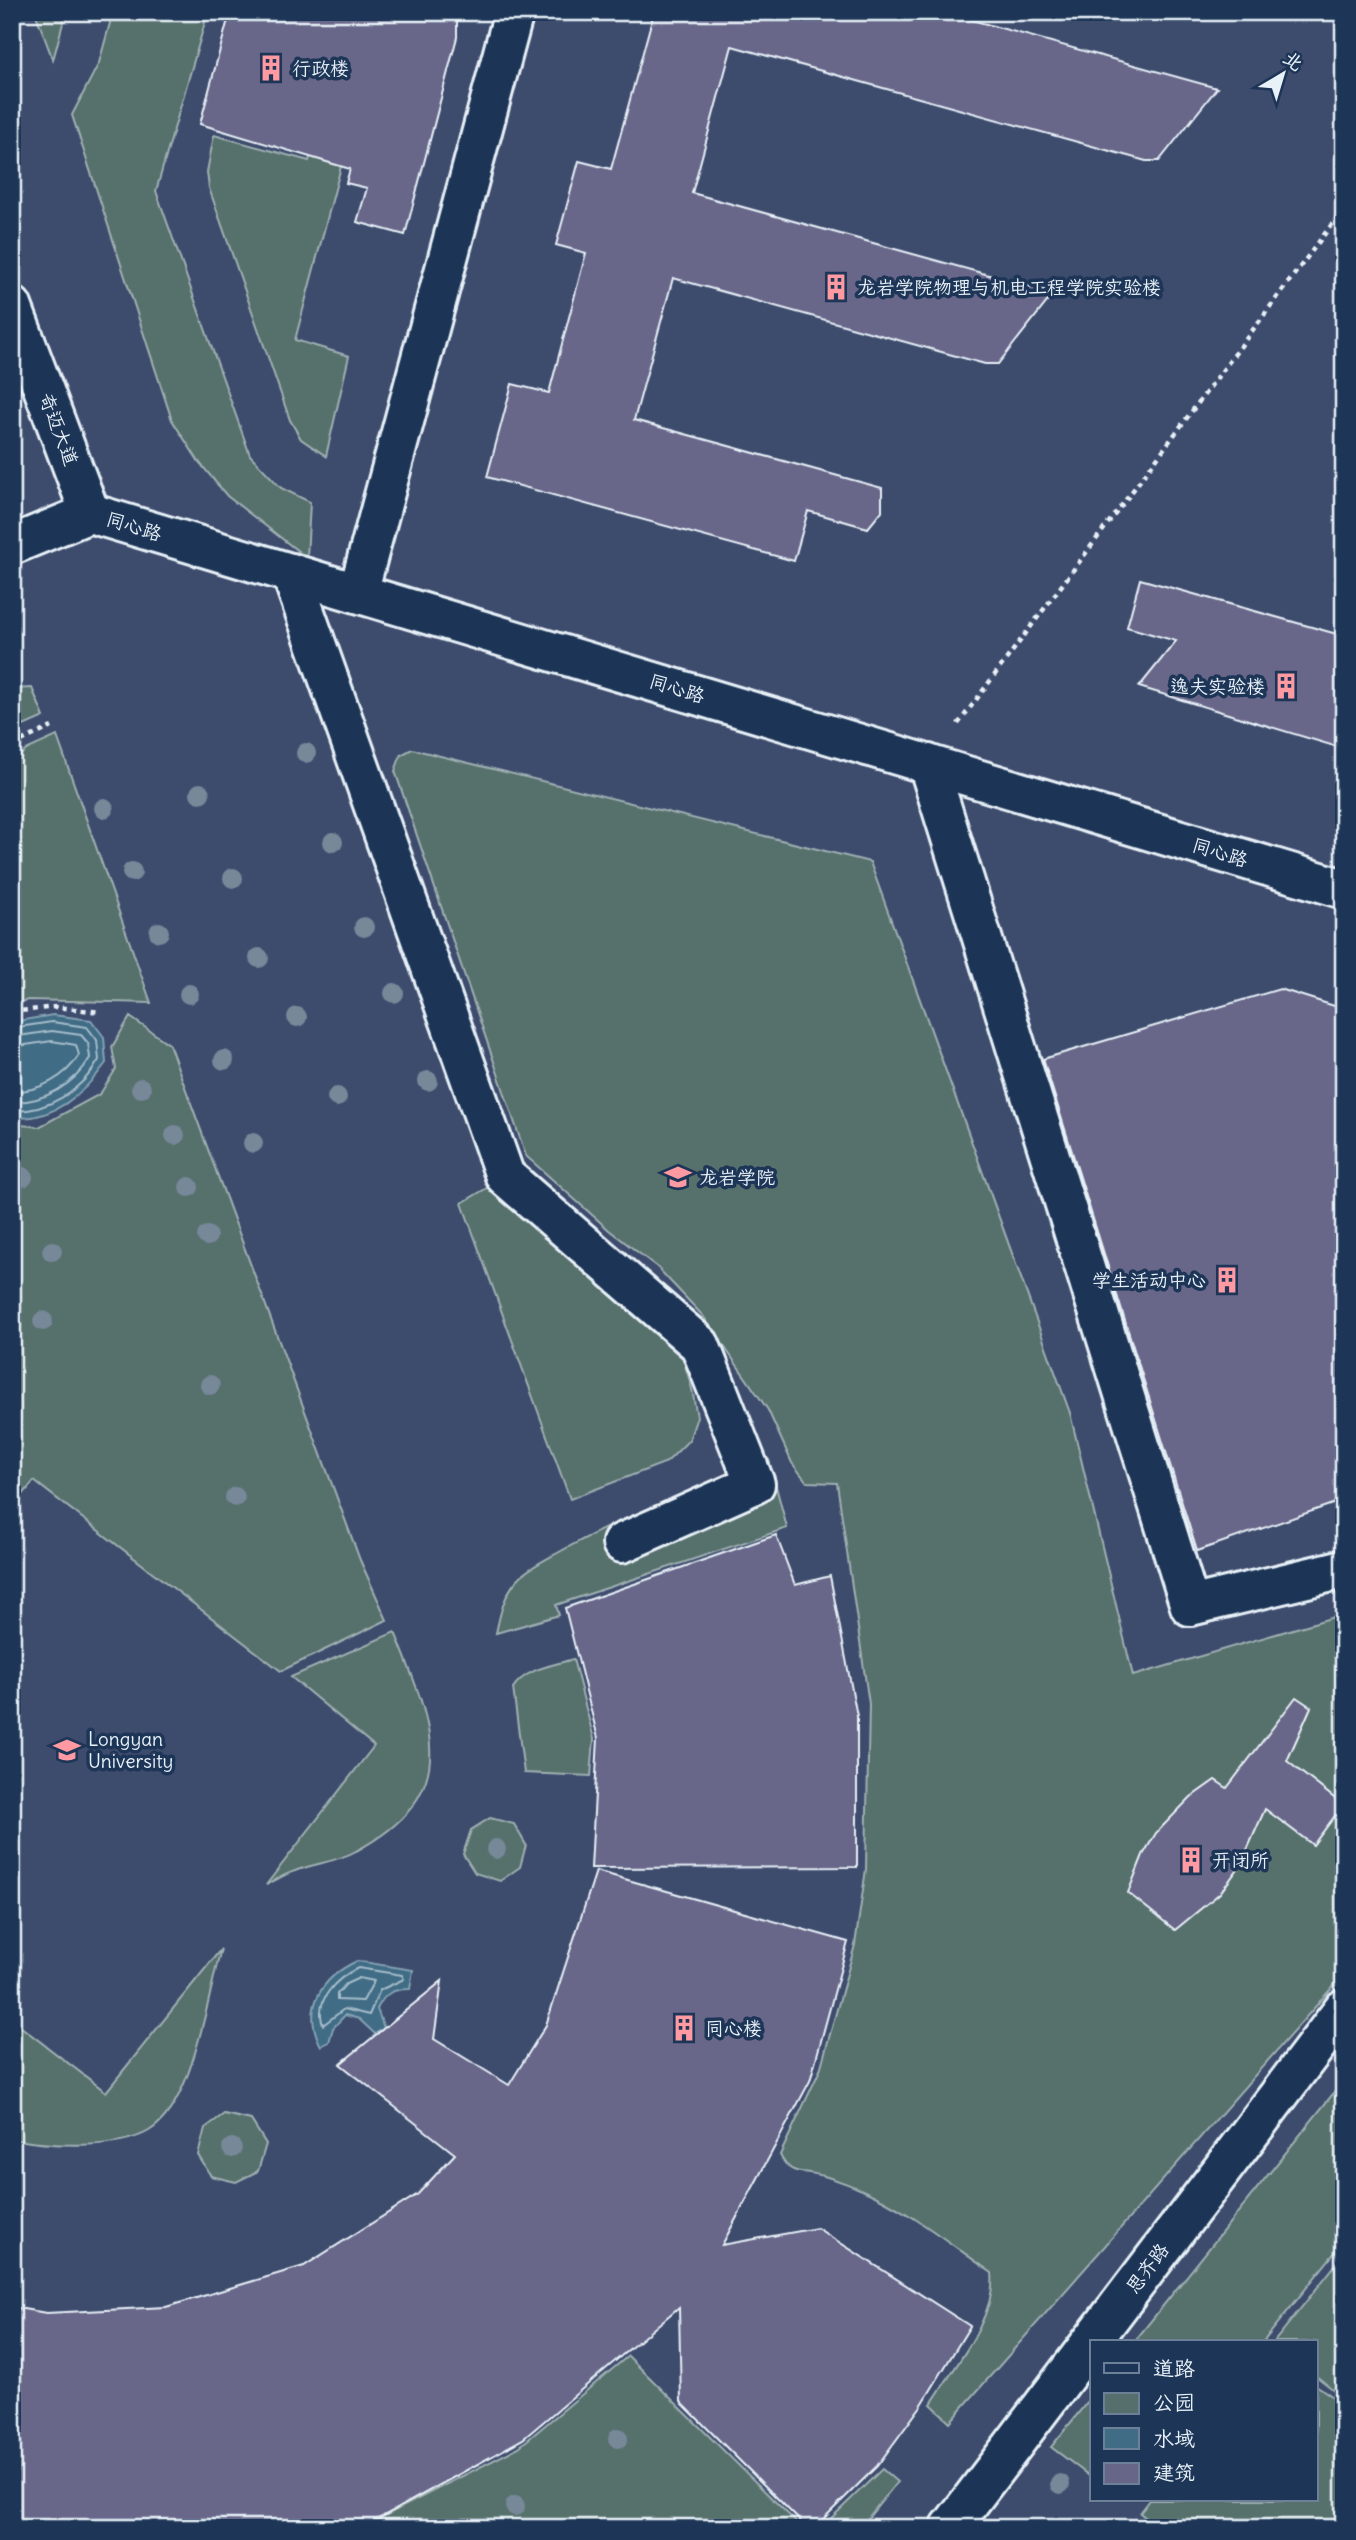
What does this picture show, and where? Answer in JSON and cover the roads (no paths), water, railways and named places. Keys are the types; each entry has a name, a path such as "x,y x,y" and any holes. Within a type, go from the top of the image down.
{"street":[{"path":"358,593 514,12"},
{"name":"奇迈大道","path":"12,306 90,513"},
{"name":"同心路","path":"12,545 90,513 1344,889"},
{"path":"291,573 505,1176 700,1345 755,1484 622,1543"},
{"path":"928,764 1189,1606 1344,1569"},
{"name":"思齐路","path":"1093,2340 1344,2009"},
{"name":"思齐路","path":"950,2528 1090,2344"}],"water":[{"path":"53,1015 91,1020 104,1037 106,1063 88,1085 54,1110 27,1118 12,1117 12,1022"},
{"path":"357,1961 413,1970 410,1989 394,1991 383,1999 377,2009 384,2028 375,2034 359,2019 345,2015 333,2028 329,2042 321,2046 313,2019 318,1995 334,1976"}],"place":[{"name":"行政楼","path":"271,68"},
{"name":"龙岩学院物理与机电工程学院实验楼","path":"836,287"},
{"name":"逸夫实验楼","path":"1286,686"},
{"name":"龙岩学院","path":"678,1177"},
{"name":"学生活动中心","path":"1227,1280"},
{"name":"Longyan University","path":"67,1750"},
{"name":"开闭所","path":"1191,1860"},
{"name":"同心楼","path":"684,2028"}]}
